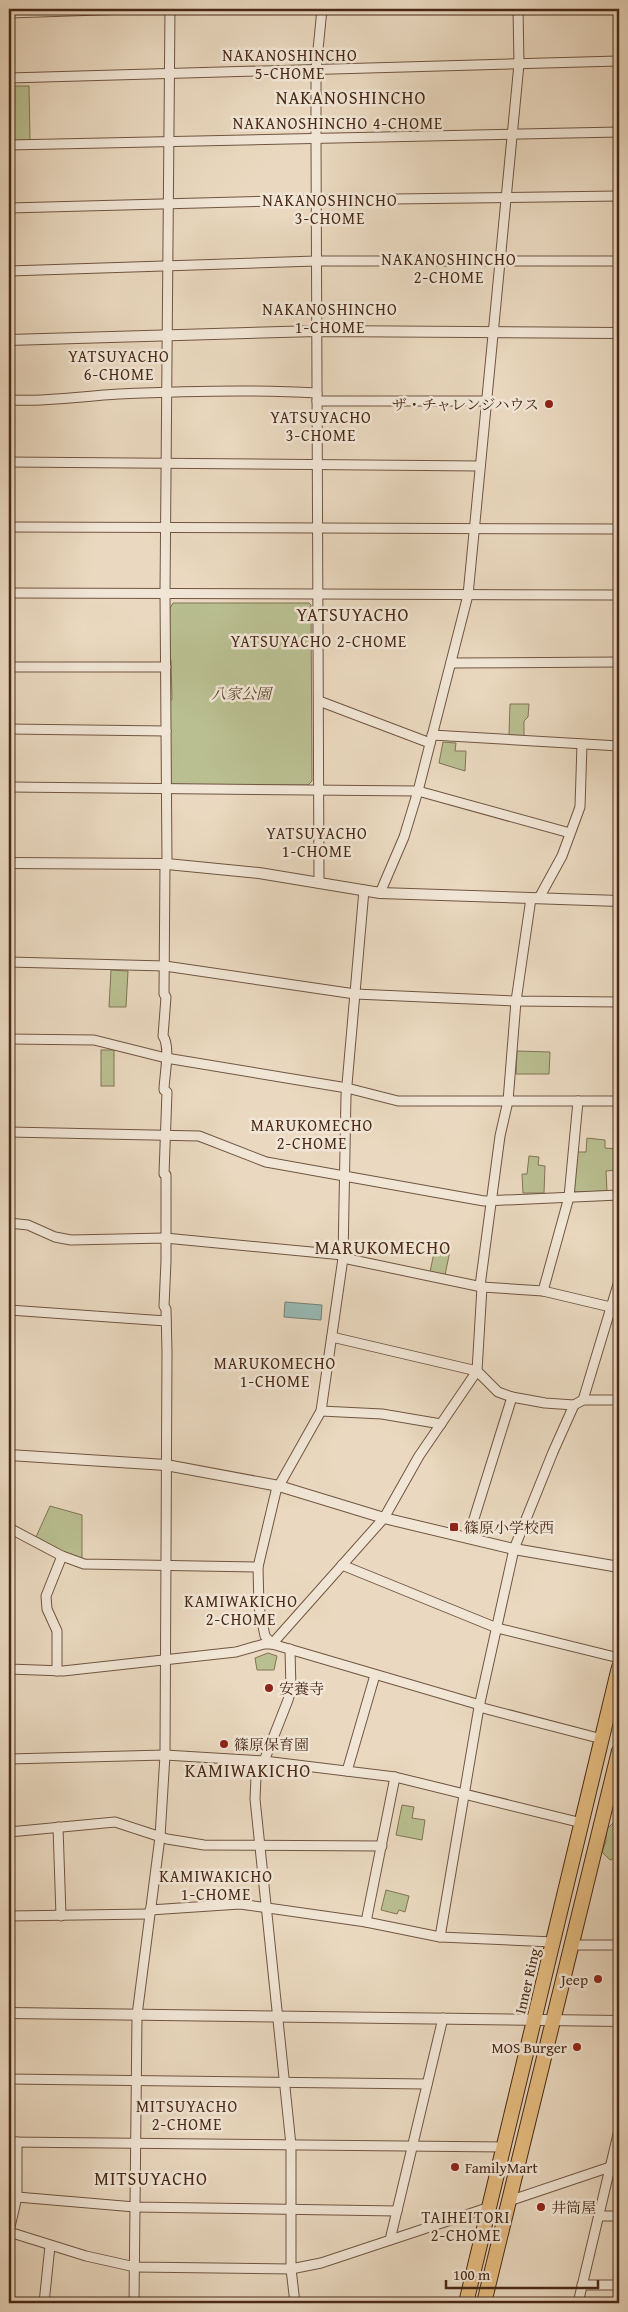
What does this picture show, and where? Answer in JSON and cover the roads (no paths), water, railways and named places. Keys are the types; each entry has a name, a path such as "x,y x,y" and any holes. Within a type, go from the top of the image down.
{"main road":[{"name":"Inner Ring","path":"466,2303 619,1667"},
{"path":"484,2303 619,1751"}],"street":[{"path":"9,13 130,9"},
{"path":"134,2303 138,2015 149,1912 160,1836 166,1755 166,1309 164,1306 166,1270 164,1136 167,1092 164,1090 166,1040 163,1036 164,1020 166,1019 167,788 165,593 168,463 170,9"},
{"path":"319,883 316,70 322,9"},
{"path":"380,893 404,837 418,791 468,595 519,64 518,9"},
{"path":"9,78 619,61"},
{"path":"9,145 619,132"},
{"path":"9,208 506,196 619,196"},
{"path":"9,271 316,261 619,261"},
{"path":"9,340 317,331 619,333"},
{"path":"9,400 34,401 119,394 268,390 317,397 487,402"},
{"path":"9,462 480,466"},
{"path":"9,527 619,529"},
{"path":"9,593 619,595"},
{"path":"450,663 619,662"},
{"path":"9,668 166,667"},
{"path":"319,701 431,739 619,746"},
{"path":"9,729 166,731"},
{"path":"272,1644 384,1518 418,1456 477,1371 481,1287 500,1136 508,1101 516,1001 535,898 562,856 580,807 582,744"},
{"path":"9,787 418,791 570,833"},
{"path":"9,863 166,864 259,873 380,893 619,901"},
{"path":"272,1644 265,1636 259,1607 258,1567 279,1486 321,1411 343,1256 348,1088 354,994 364,890"},
{"path":"9,962 165,966 354,994 516,1001 619,1002"},
{"path":"9,1038 94,1040 166,1058 348,1088 398,1101 619,1101"},
{"path":"543,1291 569,1197 578,1101"},
{"path":"9,1132 199,1136 266,1162 484,1201 492,1199 619,1195"},
{"path":"9,1223 28,1225 55,1236 72,1240 165,1238 343,1256 481,1287 543,1291 616,1309"},
{"path":"583,1400 616,1309 619,1281"},
{"path":"9,1310 166,1321"},
{"path":"332,1337 477,1371 498,1392 512,1397 546,1403 574,1405 583,1400 619,1400"},
{"path":"468,1538 512,1397"},
{"path":"440,1936 479,1706 514,1549 574,1405"},
{"path":"321,1411 382,1414 441,1424"},
{"path":"9,1455 166,1465 279,1486 384,1518 514,1549 619,1567"},
{"path":"9,1528 62,1556 84,1564 258,1567"},
{"path":"57,1671 57,1632 46,1603 47,1590 62,1556"},
{"path":"342,1565 497,1628 619,1658"},
{"path":"9,1669 57,1671 166,1661 236,1652 264,1644 272,1644 479,1706 602,1739"},
{"path":"290,1649 290,1690 288,1700 256,1777 255,1799 291,2145 291,2269 295,2303"},
{"path":"347,1771 375,1675"},
{"path":"9,1759 166,1755 262,1761 395,1777 582,1823"},
{"path":"366,1922 395,1777"},
{"path":"9,1832 115,1822 160,1836 204,1845 382,1846"},
{"path":"58,1827 61,1916"},
{"path":"9,1916 149,1912 240,1904 366,1922 440,1936 553,1942"},
{"path":"571,1944 619,1944"},
{"path":"9,2013 619,2021"},
{"path":"390,2240 443,2018"},
{"path":"9,2079 427,2084"},
{"path":"578,2303 598,2216 615,2166 619,2130"},
{"path":"490,2207 321,2263 291,2269 135,2267 50,2246 9,2232 17,2197 13,2142 504,2147"},
{"path":"509,2200 615,2166"},
{"path":"17,2197 135,2207 397,2211"},
{"path":"598,2216 619,2216"},
{"path":"44,2303 50,2246"},
{"path":"582,2285 619,2285"}],"water":[{"path":"285,1302 322,1305 321,1320 284,1317"}],"place":[{"name":"ザ・チャレンジハウス","path":"549,404"},
{"name":"篠原小学校西","path":"454,1527"},
{"name":"安養寺","path":"269,1688"},
{"name":"篠原保育園","path":"224,1744"},
{"name":"Jeep","path":"598,1979"},
{"name":"MOS Burger","path":"577,2047"},
{"name":"FamilyMart","path":"455,2167"},
{"name":"井筒屋","path":"541,2207"}],"district":[{"name":"NAKANOSHINCHO 5-CHOME","path":"290,64"},
{"name":"NAKANOSHINCHO","path":"351,97"},
{"name":"NAKANOSHINCHO 4-CHOME","path":"338,123"},
{"name":"NAKANOSHINCHO 3-CHOME","path":"330,209"},
{"name":"NAKANOSHINCHO 2-CHOME","path":"449,268"},
{"name":"NAKANOSHINCHO 1-CHOME","path":"330,318"},
{"name":"YATSUYACHO 6-CHOME","path":"119,365"},
{"name":"YATSUYACHO 3-CHOME","path":"321,426"},
{"name":"YATSUYACHO","path":"353,614"},
{"name":"YATSUYACHO 2-CHOME","path":"319,641"},
{"name":"YATSUYACHO 1-CHOME","path":"317,842"},
{"name":"MARUKOMECHO 2-CHOME","path":"312,1134"},
{"name":"MARUKOMECHO","path":"383,1247"},
{"name":"MARUKOMECHO 1-CHOME","path":"275,1372"},
{"name":"KAMIWAKICHO 2-CHOME","path":"241,1610"},
{"name":"KAMIWAKICHO","path":"248,1770"},
{"name":"KAMIWAKICHO 1-CHOME","path":"216,1885"},
{"name":"MITSUYACHO 2-CHOME","path":"187,2115"},
{"name":"MITSUYACHO","path":"151,2178"},
{"name":"TAIHEITORI 2-CHOME","path":"466,2226"}],"park label":[{"name":"八家公園","path":"241,693"}]}
